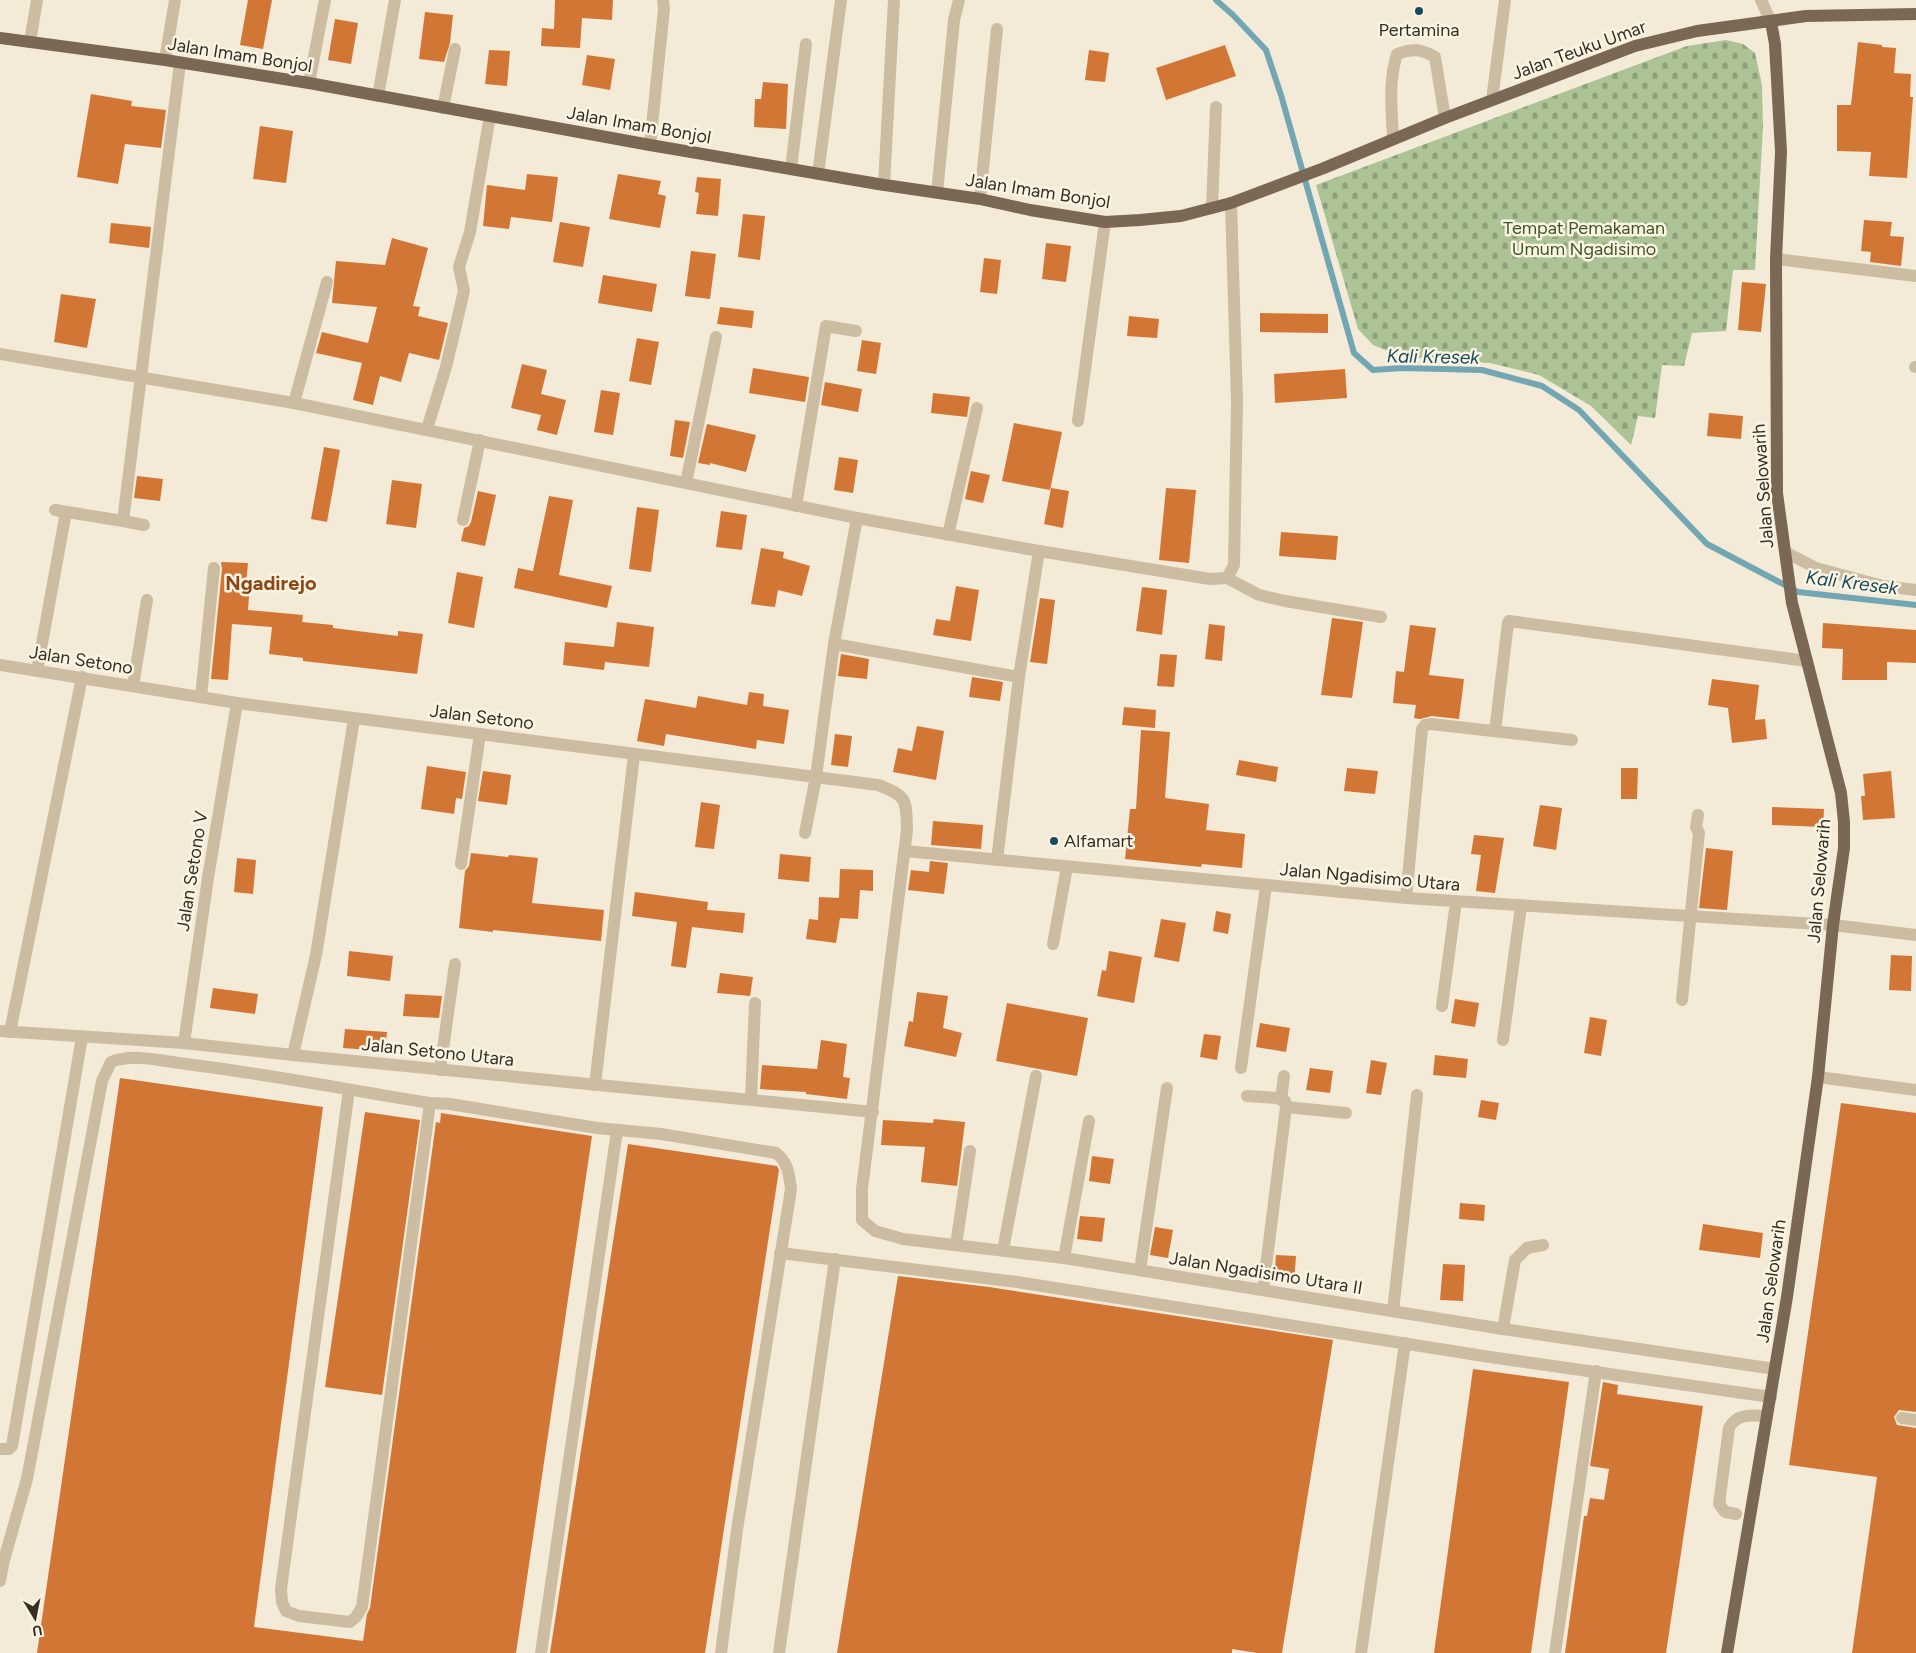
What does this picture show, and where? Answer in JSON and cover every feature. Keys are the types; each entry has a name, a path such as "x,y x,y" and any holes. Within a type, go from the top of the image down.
{"main road":[{"name":"Jalan Teuku Umar","path":"1270,190 1445,118 1635,46 1696,31 1806,16 1916,14"},
{"name":"Jalan Selowarih","path":"1727,1653 1775,1369 1818,1077 1833,925 1844,848 1841,793 1792,603 1777,493 1776,259 1781,152 1775,44 1771,22"},
{"name":"Jalan Imam Bonjol","path":"0,38 165,60 309,83 650,145 884,185 980,199 1030,210 1105,222 1181,216 1231,203 1270,190"}],"street":[{"path":"30,42 37,0"},
{"path":"165,60 175,0"},
{"path":"309,83 325,0"},
{"path":"378,96 396,0"},
{"path":"650,145 658,76 664,9 663,0"},
{"path":"818,174 840,0"},
{"path":"884,185 894,0"},
{"path":"937,193 954,20 959,0"},
{"path":"1492,100 1505,0"},
{"path":"1761,0 1771,22"},
{"path":"980,199 997,28"},
{"path":"791,169 806,44"},
{"path":"443,108 455,49"},
{"path":"1393,139 1391,81 1397,54 1405,51 1422,50 1435,57 1445,118"},
{"path":"123,521 180,63"},
{"path":"1212,208 1216,107"},
{"path":"427,429 446,367 464,291 459,267 470,232 490,116"},
{"path":"1227,578 1234,565 1237,401 1231,203"},
{"path":"1078,421 1105,222"},
{"path":"1776,259 1916,276"},
{"path":"294,403 327,282"},
{"path":"796,506 826,326 856,331"},
{"path":"686,483 716,336"},
{"path":"0,354 294,403 796,506 948,535 1210,580 1227,578 1259,595 1381,617"},
{"path":"948,535 977,408"},
{"path":"463,520 480,440"},
{"path":"37,670 61,511 144,524"},
{"path":"805,833 816,777 834,644 857,518"},
{"path":"997,860 1019,677 1039,551"},
{"path":"1785,557 1816,568 1884,586 1916,590"},
{"path":"201,697 214,568"},
{"path":"133,686 147,600"},
{"path":"1495,731 1509,621 1807,661"},
{"path":"834,644 1019,677"},
{"name":"Jalan Setono","path":"0,665 237,703 878,785 894,791 903,798 906,808 907,830 905,852"},
{"path":"5,1031 82,677"},
{"name":"Jalan Setono V","path":"184,1043 208,878 237,703"},
{"path":"293,1056 319,938 354,718"},
{"path":"1406,898 1422,729 1425,725 1431,724 1572,740"},
{"path":"461,864 480,734"},
{"path":"595,1085 634,755"},
{"path":"1682,1000 1692,916 1699,833 1696,827 1698,815"},
{"path":"873,1112 905,852"},
{"name":"Jalan Ngadisimo Utara","path":"905,852 1406,898 1833,925 1916,936"},
{"path":"1053,944 1067,867"},
{"path":"1241,1068 1266,886"},
{"path":"1442,1006 1456,902"},
{"path":"1503,1040 1521,906"},
{"path":"440,1070 455,964"},
{"path":"750,1100 755,1003"},
{"name":"Jalan Setono Utara","path":"5,1031 82,1038 184,1043 293,1056 873,1112"},
{"path":"6,1449 82,1038"},
{"path":"0,1581 27,1479 102,1081 111,1062 123,1058 154,1060 229,1070 430,1103 450,1104 617,1130 661,1134 776,1153 784,1159 789,1171 791,1188 736,1539 721,1653"},
{"path":"1003,1250 1036,1076"},
{"path":"1263,1290 1283,1103 1284,1076"},
{"path":"1818,1077 1916,1090"},
{"path":"1140,1270 1167,1088"},
{"path":"349,1090 281,1589 282,1602 286,1611 299,1616 350,1622 356,1617 362,1607 430,1103"},
{"path":"1393,1311 1417,1095"},
{"path":"1247,1096 1346,1113"},
{"name":"Jalan Ngadisimo Utara II","path":"873,1112 862,1189 862,1220 875,1231 903,1239 1064,1258 1503,1329 1775,1369"},
{"path":"1064,1258 1089,1121"},
{"path":"542,1653 617,1130"},
{"path":"956,1245 970,1151"},
{"path":"1503,1329 1515,1260 1527,1248 1543,1245"},
{"path":"780,1253 1017,1282 1490,1357 1770,1397"},
{"path":"779,1653 835,1259"},
{"path":"1361,1653 1405,1343"},
{"path":"1555,1653 1596,1371"},
{"path":"1736,1514 1725,1512 1719,1504 1729,1428 1733,1421 1743,1416 1767,1416"},
{"path":"1902,1418 1916,1420"}],"green space":[{"name":"Tempat Pemakaman Umum Ngadisimo","path":"1726,40 1743,44 1755,53 1762,85 1763,127 1755,270 1733,270 1726,331 1692,333 1684,366 1662,365 1655,418 1638,416 1631,445 1591,406 1539,375 1490,363 1403,357 1373,345 1358,329 1316,185 1687,46"}],"building":[{"path":"248,0 272,0 263,49 240,45"},
{"path":"555,0 613,0 612,20 582,18 580,48 541,46 542,28 554,29"},
{"path":"425,12 453,15 450,43 444,62 419,59"},
{"path":"335,19 358,23 351,64 328,60"},
{"path":"1858,42 1896,48 1894,73 1911,74 1910,97 1913,97 1907,178 1869,176 1871,152 1837,151 1837,105 1851,105"},
{"path":"1225,45 1236,76 1166,100 1156,68"},
{"path":"489,50 510,51 507,86 485,84"},
{"path":"1089,50 1109,53 1105,82 1085,80"},
{"path":"587,55 615,59 610,90 582,85"},
{"path":"763,82 788,84 786,129 754,127 755,99 761,99"},
{"path":"91,94 132,101 131,106 166,110 161,148 125,144 118,184 77,177"},
{"path":"260,126 293,131 286,183 253,179"},
{"path":"527,174 558,177 552,222 511,217 509,229 483,226 487,185 525,190"},
{"path":"618,174 661,181 658,194 666,196 660,228 609,219"},
{"path":"697,177 721,179 718,216 696,214 699,193 695,192"},
{"path":"743,214 765,216 760,260 738,257"},
{"path":"1864,220 1892,222 1890,236 1904,237 1901,266 1870,262 1871,252 1861,251"},
{"path":"560,222 590,227 583,267 553,262"},
{"path":"111,223 151,227 149,248 109,243"},
{"path":"392,238 428,248 413,306 420,307 418,316 448,323 439,360 409,353 401,382 380,376 373,405 353,400 362,363 316,353 322,332 368,343 377,307 332,303 336,261 385,265"},
{"path":"1046,243 1071,246 1066,282 1042,279"},
{"path":"691,251 716,254 710,299 685,296"},
{"path":"984,258 1001,260 997,294 980,292"},
{"path":"603,275 657,284 652,312 598,303"},
{"path":"1742,282 1766,284 1761,332 1738,330"},
{"path":"61,294 96,299 87,348 54,342"},
{"path":"720,307 754,311 752,328 717,324"},
{"path":"1260,313 1328,314 1328,333 1260,332"},
{"path":"1129,316 1159,319 1157,338 1127,336"},
{"path":"637,338 659,342 651,385 629,381"},
{"path":"862,340 881,343 876,374 857,371"},
{"path":"522,364 547,370 541,394 566,400 557,435 537,430 541,415 511,408"},
{"path":"753,368 809,377 805,402 749,393"},
{"path":"1345,369 1347,398 1275,403 1274,374"},
{"path":"825,382 862,389 858,412 821,405"},
{"path":"601,390 620,393 613,435 594,432"},
{"path":"933,393 970,397 967,417 931,413"},
{"path":"1709,413 1743,416 1741,439 1707,436"},
{"path":"675,420 690,422 683,458 670,456"},
{"path":"1014,423 1062,432 1050,490 1002,481"},
{"path":"707,424 756,435 746,472 710,463 710,465 698,463"},
{"path":"324,447 340,450 327,522 311,519"},
{"path":"839,457 858,460 853,493 834,490"},
{"path":"971,471 990,475 983,503 965,499"},
{"path":"137,476 163,479 160,501 134,498"},
{"path":"392,480 422,484 416,528 386,524"},
{"path":"1051,488 1069,491 1063,528 1044,524"},
{"path":"1166,488 1196,490 1189,563 1159,560"},
{"path":"478,491 496,495 485,546 461,541 464,528 469,526 471,522"},
{"path":"549,496 573,500 559,575 612,586 607,608 514,588 518,568 533,571"},
{"path":"637,507 659,510 651,572 629,569"},
{"path":"721,511 747,515 742,550 716,547"},
{"path":"1281,532 1338,536 1336,560 1279,556"},
{"path":"761,548 784,552 783,558 810,566 802,596 778,590 775,607 751,604"},
{"path":"221,562 248,563 245,596 249,596 248,610 303,615 302,622 333,625 333,628 398,636 398,631 423,634 417,674 303,661 303,658 269,654 272,627 232,624 228,680 211,679 222,569"},
{"path":"457,572 483,577 474,628 448,623"},
{"path":"956,586 979,590 971,641 933,635 936,619 950,621"},
{"path":"1142,587 1167,590 1162,635 1136,631"},
{"path":"1040,598 1055,600 1047,664 1030,662"},
{"path":"1332,618 1363,622 1352,698 1321,695"},
{"path":"617,622 654,627 649,667 605,662 604,670 563,665 565,642 614,647"},
{"path":"1823,623 1916,630 1916,663 1887,662 1887,680 1842,680 1843,649 1822,648"},
{"path":"1209,624 1225,626 1222,661 1205,659"},
{"path":"1410,625 1436,628 1429,675 1464,679 1459,719 1432,716 1420,719 1414,718 1416,705 1393,703 1396,671 1404,672"},
{"path":"841,654 869,659 867,679 838,676"},
{"path":"1160,654 1177,655 1174,687 1157,686"},
{"path":"972,677 1003,682 1000,701 969,697"},
{"path":"1712,679 1759,685 1755,720 1765,719 1767,739 1732,743 1728,708 1708,705"},
{"path":"749,692 764,694 763,706 789,710 784,744 757,740 756,749 666,734 664,746 637,741 645,699 696,708 698,696 747,705"},
{"path":"1124,707 1156,710 1155,728 1122,725"},
{"path":"917,726 944,731 936,780 893,772 898,748 912,751"},
{"path":"1141,730 1170,732 1165,798 1209,804 1206,830 1245,834 1242,868 1202,864 1201,867 1125,859 1130,809 1136,809"},
{"path":"835,734 852,736 848,767 831,765"},
{"path":"1239,760 1278,767 1276,782 1236,775"},
{"path":"427,766 466,772 462,799 456,798 454,814 421,809"},
{"path":"1347,768 1378,771 1375,794 1344,791"},
{"path":"1621,768 1638,768 1637,799 1621,799"},
{"path":"483,771 511,775 507,805 478,801"},
{"path":"1891,771 1895,818 1863,820 1861,796 1865,796 1863,774"},
{"path":"701,802 720,805 714,849 695,847"},
{"path":"1540,805 1562,808 1556,850 1533,846"},
{"path":"1772,807 1824,809 1823,827 1772,825"},
{"path":"933,821 983,825 981,849 931,845"},
{"path":"1474,835 1504,838 1495,893 1476,891 1481,855 1471,854"},
{"path":"1706,848 1733,851 1727,910 1699,908"},
{"path":"471,853 538,858 532,903 604,910 601,941 459,928 465,871 469,866"},
{"path":"780,854 811,857 809,882 778,879"},
{"path":"237,858 256,860 253,894 234,892"},
{"path":"930,861 948,863 944,894 908,890 911,870 929,872"},
{"path":"840,869 873,870 873,891 860,890 858,919 840,918 836,943 806,939 809,919 818,920 819,897 839,898"},
{"path":"635,892 708,902 707,910 745,913 743,933 692,927 686,968 671,966 677,922 632,916"},
{"path":"1216,911 1231,914 1228,934 1213,931"},
{"path":"1161,919 1186,923 1179,962 1154,957"},
{"path":"349,951 393,956 390,981 347,976"},
{"path":"1109,951 1142,957 1134,1003 1097,996 1102,970 1106,971"},
{"path":"1891,955 1912,956 1911,991 1889,990"},
{"path":"720,973 753,977 750,996 717,993"},
{"path":"213,988 258,994 255,1014 210,1008"},
{"path":"917,992 948,996 943,1028 962,1033 956,1057 904,1046 909,1021 913,1022"},
{"path":"405,994 442,996 439,1018 403,1016"},
{"path":"1455,999 1479,1003 1475,1027 1451,1023"},
{"path":"1007,1003 1088,1018 1077,1076 996,1061"},
{"path":"1590,1017 1607,1020 1601,1056 1584,1053"},
{"path":"1260,1023 1290,1028 1286,1052 1256,1047"},
{"path":"345,1029 387,1032 385,1051 343,1048"},
{"path":"1204,1034 1221,1036 1217,1060 1200,1057"},
{"path":"821,1040 847,1044 843,1077 850,1078 847,1099 806,1094 806,1092 760,1089 762,1065 817,1069"},
{"path":"1435,1055 1468,1059 1466,1078 1433,1075"},
{"path":"1371,1060 1387,1063 1381,1095 1366,1093"},
{"path":"1310,1068 1333,1071 1330,1093 1306,1090"},
{"path":"120,1078 323,1107 254,1627 363,1641 367,1614 370,1608 436,1122 440,1123 441,1113 592,1136 516,1653 37,1653"},
{"path":"1481,1100 1499,1103 1496,1120 1478,1117"},
{"path":"1841,1103 1916,1113 1916,1412 1899,1410 1894,1417 1897,1425 1916,1428 1916,1653 1852,1653 1877,1477 1789,1465"},
{"path":"365,1112 420,1120 382,1395 325,1387"},
{"path":"934,1119 965,1122 957,1186 921,1182 925,1147 881,1145 883,1120 933,1123"},
{"path":"628,1144 777,1166 779,1170 705,1653 550,1653"},
{"path":"1092,1156 1114,1159 1110,1184 1089,1181"},
{"path":"1460,1203 1485,1205 1484,1221 1459,1219"},
{"path":"1080,1216 1105,1218 1102,1242 1077,1239"},
{"path":"1703,1224 1763,1233 1760,1258 1699,1250"},
{"path":"1155,1227 1173,1230 1168,1258 1150,1255"},
{"path":"1276,1255 1296,1256 1294,1283 1274,1282"},
{"path":"1443,1264 1465,1265 1463,1301 1440,1300"},
{"path":"898,1276 989,1287 1333,1340 1282,1653 1257,1653 1232,1649 1232,1653 837,1653"},
{"path":"1473,1369 1569,1382 1531,1653 1434,1653"},
{"path":"1603,1382 1618,1385 1617,1394 1703,1406 1666,1653 1565,1653 1584,1516 1587,1516 1590,1498 1604,1500 1609,1469 1590,1466"}],"waterway":[{"name":"Kali Kresek","path":"1216,0 1266,50 1281,95 1354,353 1373,370 1402,368 1482,370 1542,386 1579,410 1707,544 1798,592 1916,605"}],"place":[{"name":"Pertamina","path":"1419,11"},
{"name":"Alfamart","path":"1054,841"}],"district":[{"name":"Ngadirejo","path":"271,583"}]}
